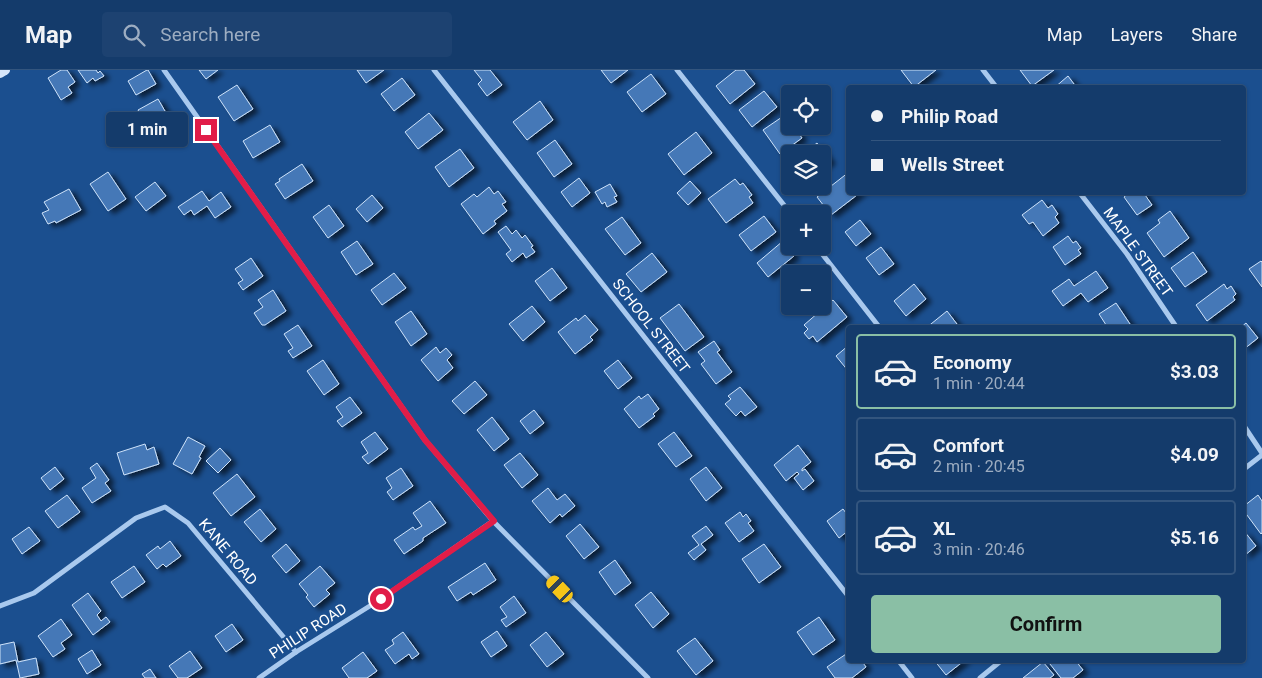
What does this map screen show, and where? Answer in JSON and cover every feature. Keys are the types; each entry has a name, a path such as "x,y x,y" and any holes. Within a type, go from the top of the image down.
{"street":[{"path":"0,73 5,70"},
{"path":"164,70 425,440 494,521 648,678"},
{"name":"SCHOOL STREET","path":"434,70 846,593"},
{"path":"677,70 783,205"},
{"path":"983,70 995,85"},
{"name":"MAPLE STREET","path":"1081,195 1127,254 1175,325"},
{"path":"823,255 878,325"},
{"path":"1246,429 1262,454 1246,467"},
{"name":"KANE ROAD","path":"0,606 34,593 136,518 165,507 188,524 296,652"},
{"name":"PHILIP ROAD","path":"260,678 296,652 381,599 494,521"},
{"path":"900,663 912,678"},
{"path":"980,678 998,663"}],"building":[{"path":"61,70 67,70 75,82 68,87 72,93 61,100 48,78"},
{"path":"78,70 96,70 98,73 100,71 104,76 95,81 93,78 87,83"},
{"path":"147,70 156,84 136,95 128,81"},
{"path":"199,70 218,70 206,79"},
{"path":"357,70 384,70 366,83"},
{"path":"474,70 490,70 502,85 487,96 478,84 482,80"},
{"path":"601,70 628,70 611,83"},
{"path":"736,70 744,70 755,84 730,104 716,86"},
{"path":"901,70 936,70 917,85 912,85"},
{"path":"1020,70 1054,70 1033,85 1031,85"},
{"path":"651,74 666,94 642,112 627,92"},
{"path":"1068,76 1075,85 1058,85"},
{"path":"402,78 415,95 394,111 381,94"},
{"path":"237,85 253,109 234,121 218,97"},
{"path":"764,91 777,107 752,127 739,110"},
{"path":"158,99 169,118 149,129 143,119 138,122 134,115 139,112 138,110"},
{"path":"540,101 553,120 527,140 513,122"},
{"path":"429,113 443,130 418,149 405,132"},
{"path":"781,118 781,135 800,135 802,138 792,145 781,145 780,154 763,130"},
{"path":"270,125 280,142 253,158 243,141"},
{"path":"696,132 712,153 684,175 668,154"},
{"path":"555,140 572,164 554,177 537,153"},
{"path":"460,149 474,168 449,187 435,167"},
{"path":"302,164 313,181 285,199 275,184 280,181 279,179"},
{"path":"108,172 126,199 108,211 90,184"},
{"path":"846,174 846,195 857,195 831,215 831,205 823,205 817,197 820,195 831,195 831,186"},
{"path":"579,178 590,193 572,207 561,192"},
{"path":"735,179 740,185 743,183 752,195 749,197 753,203 726,223 708,199"},
{"path":"690,181 701,193 688,205 677,193"},
{"path":"155,182 166,196 146,211 135,197"},
{"path":"610,184 617,196 614,197 617,202 607,207 605,202 602,204 595,192"},
{"path":"489,187 494,194 498,191 506,202 502,204 507,211 494,221 496,224 483,234 461,204 474,194 477,197"},
{"path":"69,189 81,210 56,223 55,221 48,224 42,213 49,210 44,202"},
{"path":"202,191 209,201 221,192 231,207 215,218 207,206 194,215 191,210 184,215 178,207"},
{"path":"372,195 383,208 367,222 356,209"},
{"path":"1126,195 1145,195 1152,205 1137,215 1124,197"},
{"path":"1042,200 1048,208 1052,205 1058,214 1055,217 1059,223 1043,236 1033,222 1029,224 1022,215"},
{"path":"329,205 344,226 328,238 313,217"},
{"path":"1170,211 1189,238 1164,257 1147,233 1160,223 1158,220"},
{"path":"764,216 776,232 751,251 739,235"},
{"path":"622,217 641,243 625,255 605,229"},
{"path":"860,220 871,234 856,246 845,232"},
{"path":"506,226 512,234 516,230 522,238 525,235 535,252 526,258 523,253 512,262 506,254 511,250 498,232"},
{"path":"1068,236 1073,243 1076,241 1081,248 1078,250 1081,254 1065,265 1053,247"},
{"path":"357,241 373,264 356,275 341,252"},
{"path":"781,243 781,255 794,256 768,277 757,263"},
{"path":"881,247 894,264 879,275 866,258"},
{"path":"1193,252 1207,272 1185,287 1171,268"},
{"path":"652,253 667,272 641,292 626,274"},
{"path":"251,258 263,276 243,290 238,283 243,280 235,269"},
{"path":"1262,262 1262,287 1249,269"},
{"path":"552,268 567,288 550,301 535,281"},
{"path":"1096,271 1108,288 1088,302 1081,293 1063,306 1052,291 1069,279 1074,286"},
{"path":"394,273 406,288 382,305 371,290"},
{"path":"914,284 926,299 906,316 894,301"},
{"path":"1224,284 1227,289 1231,286 1236,294 1233,297 1235,300 1207,321 1196,305"},
{"path":"273,290 286,311 265,325 262,325 254,313 263,307 258,300"},
{"path":"833,300 847,317 817,342 813,336 809,339 804,333 808,329 804,325 816,315 831,315 831,302"},
{"path":"1116,303 1131,325 1106,325 1099,314"},
{"path":"679,304 704,337 685,351 660,318"},
{"path":"532,306 545,322 523,341 509,324"},
{"path":"411,311 427,334 411,346 395,322"},
{"path":"947,311 958,325 930,325"},
{"path":"585,315 598,330 590,337 593,340 575,354 558,332 576,318 578,321"},
{"path":"1246,323 1258,338 1246,347 1246,325 1244,325"},
{"path":"298,325 312,346 293,358 288,351 293,348 284,334"},
{"path":"714,341 720,350 717,352 732,372 716,384 701,364 705,361 698,352"},
{"path":"436,347 440,353 446,348 452,355 447,360 453,368 438,381 421,360"},
{"path":"846,348 846,368 836,356"},
{"path":"323,360 339,384 324,395 307,371"},
{"path":"618,360 632,378 618,389 604,371"},
{"path":"475,381 487,395 464,414 452,401"},
{"path":"740,387 757,407 745,416 741,411 736,416 725,404 731,399 728,396"},
{"path":"648,394 659,409 653,414 655,416 639,428 624,409 639,396 641,399"},
{"path":"350,397 362,413 342,427 337,421 343,417 336,407"},
{"path":"534,410 544,423 530,434 520,421"},
{"path":"492,417 509,439 494,451 477,430"},
{"path":"375,432 388,449 368,464 362,457 368,453 361,442"},
{"path":"674,432 692,456 676,467 658,444"},
{"path":"188,437 205,446 192,474 173,464"},
{"path":"145,444 147,450 154,447 159,464 124,475 117,453"},
{"path":"798,445 811,462 802,471 805,469 814,481 803,490 794,478 799,474 797,472 786,481 774,465"},
{"path":"220,448 231,460 218,473 206,461"},
{"path":"520,453 538,475 522,488 504,465"},
{"path":"97,463 109,480 105,483 111,491 92,503 82,488 96,478 90,468"},
{"path":"55,467 64,479 50,490 41,478"},
{"path":"706,467 722,488 706,501 690,479"},
{"path":"401,468 413,486 393,500 387,492 392,488 386,478"},
{"path":"237,474 255,497 231,516 213,493"},
{"path":"548,488 557,500 565,494 575,506 562,517 560,514 550,523 532,501"},
{"path":"67,495 80,512 58,528 45,511"},
{"path":"1258,495 1262,501 1261,534 1246,514 1246,504"},
{"path":"430,501 446,523 423,538 423,541 404,554 394,540 413,527 415,530 422,526 413,513"},
{"path":"260,509 276,529 261,542 244,522"},
{"path":"843,509 846,513 846,532 839,538 827,521"},
{"path":"740,512 743,517 746,514 751,521 748,523 754,531 739,542 725,523"},
{"path":"580,524 599,547 584,559 566,536"},
{"path":"706,526 713,535 701,544 706,550 694,560 688,553 699,545 692,536"},
{"path":"29,527 40,541 22,554 12,539"},
{"path":"1246,534 1256,546 1246,554"},
{"path":"170,541 181,556 166,567 163,564 157,569 146,555 158,546 160,549"},
{"path":"286,544 300,561 286,573 272,556"},
{"path":"764,544 781,567 759,583 742,559"},
{"path":"615,560 631,583 615,595 599,572"},
{"path":"485,563 496,580 473,595 471,592 457,601 448,587"},
{"path":"134,566 145,582 122,598 111,582"},
{"path":"320,566 335,583 326,590 330,594 314,607 306,597 308,595 299,584"},
{"path":"651,592 669,614 653,628 635,605"},
{"path":"88,593 101,611 97,615 101,621 106,617 110,622 93,635 72,605"},
{"path":"514,596 526,613 506,627 501,620 507,617 500,607"},
{"path":"819,617 835,640 813,655 797,632"},
{"path":"61,619 72,635 61,643 65,649 53,657 38,636"},
{"path":"232,624 243,640 226,652 215,636"},
{"path":"497,631 507,646 491,657 481,642"},
{"path":"403,632 419,654 412,659 409,654 395,664 385,650 394,644 392,640"},
{"path":"546,632 564,654 547,667 530,645"},
{"path":"695,638 713,661 696,675 677,651"},
{"path":"14,642 18,662 36,658 39,674 20,678 16,660 0,664 0,645"},
{"path":"92,650 101,665 87,674 78,659"},
{"path":"190,651 202,668 187,678 178,678 169,666"},
{"path":"363,652 377,671 367,678 349,678 342,668"},
{"path":"846,654 846,663 863,663 866,667 852,678 835,678 827,667"},
{"path":"936,663 961,663 946,675"},
{"path":"1042,663 1054,675 1050,678 1023,678"},
{"path":"1077,663 1083,670 1073,678 1061,678 1050,664"},
{"path":"150,669 156,678 145,678 142,674"}],"route":[{"path":"206,130 425,440 494,521 381,599"}]}
